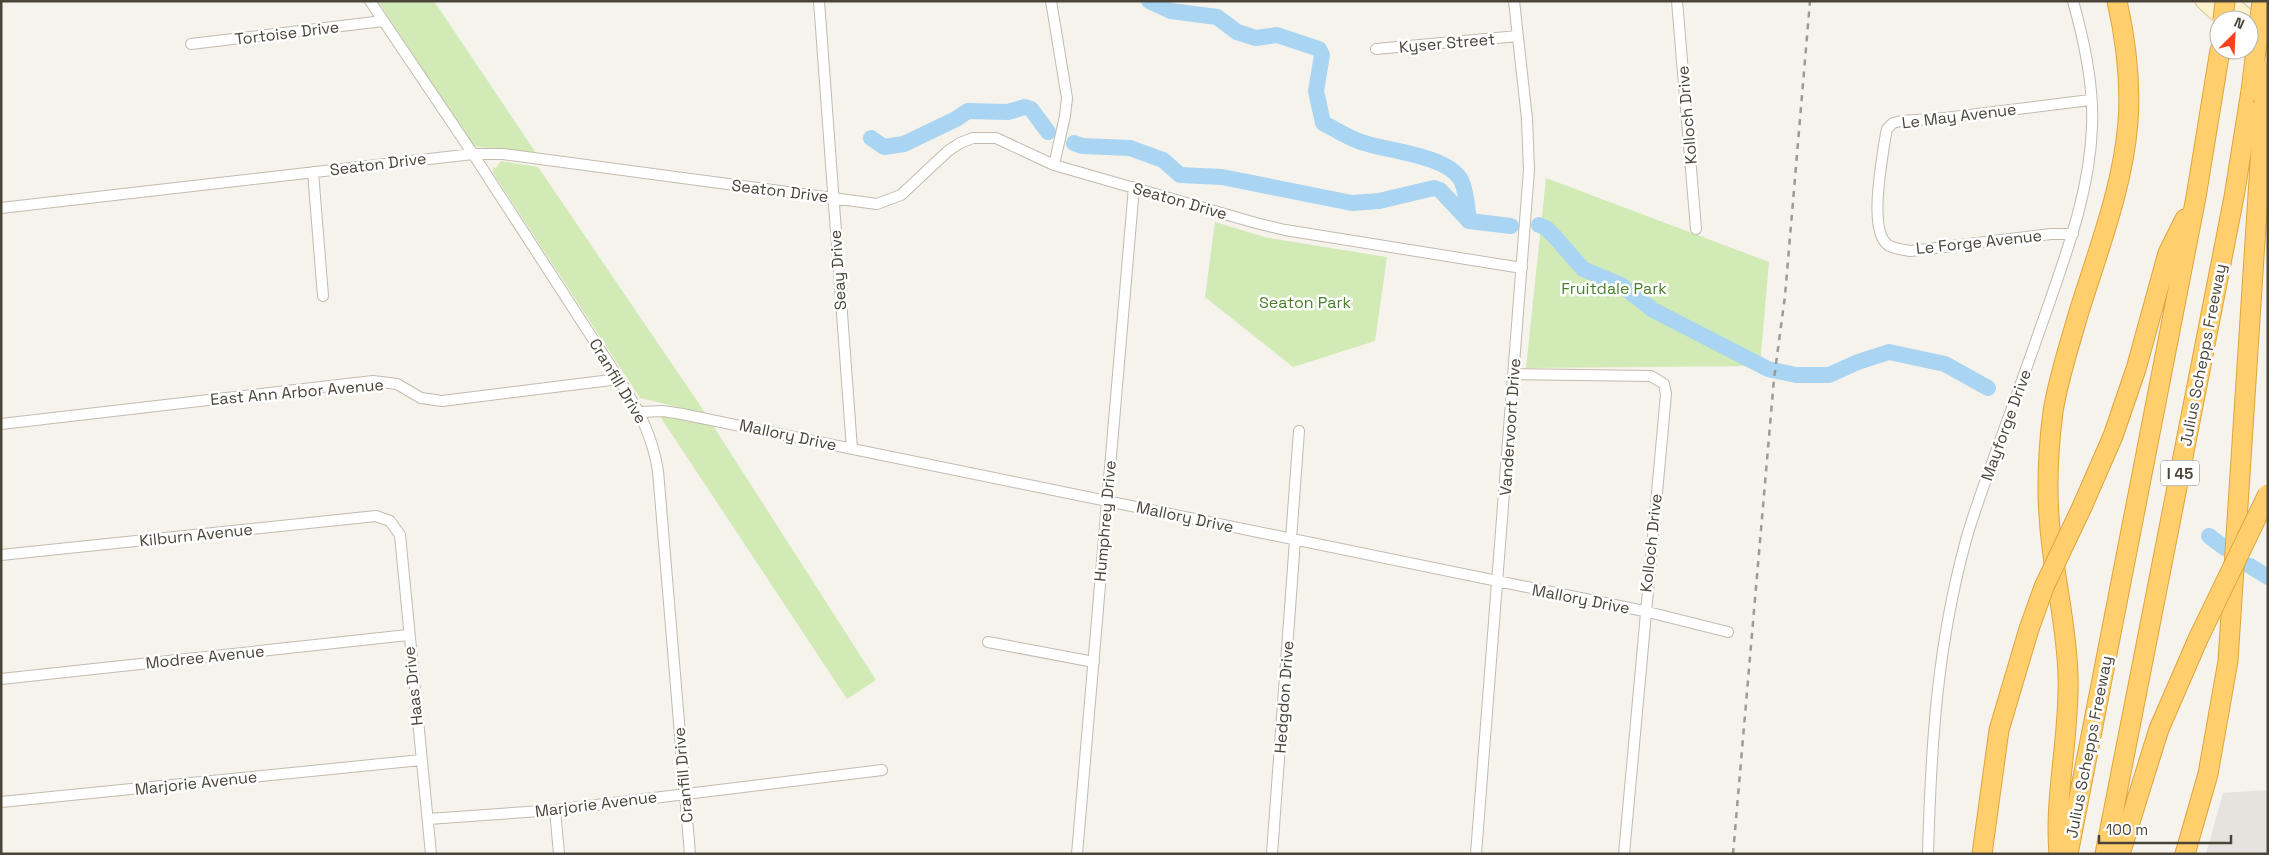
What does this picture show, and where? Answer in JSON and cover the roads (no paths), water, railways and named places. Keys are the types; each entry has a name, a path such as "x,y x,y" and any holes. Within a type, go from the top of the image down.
{"highway":[{"path":"2059,854 2056,825 2066,729 2068,678 2067,642 2048,511 2049,445 2060,377 2116,188 2123,156 2129,92 2128,62 2117,1"},
{"path":"2259,29 2262,1"},
{"name":"Julius Schepps Freeway","path":"2068,854 2196,197 2218,60"},
{"path":"2185,854 2208,774 2228,661 2258,96 2258,60"},
{"name":"Julius Schepps Freeway","path":"2105,854 2234,198 2258,96"},
{"path":"1982,854 1999,730 2029,629 2044,587 2113,436 2136,369 2168,253 2196,197"},
{"path":"2120,854 2159,729 2198,639 2268,494"}],"main road":[{"path":"2203,1 2213,10"},
{"path":"2259,40 2268,59"}],"street":[{"name":"Cranfill Drive","path":"370,1 473,154 619,379 640,412 652,438 658,471 690,854"},
{"name":"Seay Drive","path":"819,1 852,449"},
{"path":"1051,1 1067,98 1065,116 1054,164"},
{"name":"Vandervoort Drive","path":"1476,854 1528,192 1529,147 1514,1"},
{"name":"Kolloch Drive","path":"1676,1 1696,229"},
{"name":"Mayforge Drive","path":"1928,854 1932,730 1946,624 1956,580 1974,513 2073,234 2091,146 2092,124 2084,41 2073,1"},
{"name":"Tortoise Drive","path":"191,44 383,21"},
{"name":"Kyser Street","path":"1376,49 1518,36"},
{"name":"Le May Avenue","path":"1880,186 1885,138 1888,129 1893,123 2090,100"},
{"name":"Seaton Drive","path":"1,208 473,154 502,154 877,204 901,195 948,151 973,138 996,138 1054,164 1285,230 1522,268"},
{"path":"313,172 322,296"},
{"name":"Le Forge Avenue","path":"1880,186 1878,229 1882,239 1889,246 1898,249 1911,250 2051,234 2073,234"},
{"name":"Humphrey Drive","path":"1076,854 1134,187"},
{"name":"Kolloch Drive","path":"1514,374 1651,376 1664,384 1666,394 1644,611 1624,854"},
{"name":"East Ann Arbor Avenue","path":"1,424 373,381 392,383 421,398 442,401 619,379"},
{"name":"Mallory Drive","path":"640,412 672,412 1644,611 1728,632"},
{"name":"Hedgdon Drive","path":"1272,854 1299,432"},
{"name":"Kilburn Avenue","path":"1,555 376,516 390,521"},
{"name":"Haas Drive","path":"390,521 400,535 408,636 431,854"},
{"name":"Modree Avenue","path":"1,679 408,636"},
{"path":"988,642 1094,662"},
{"name":"Marjorie Avenue","path":"1,802 421,760"},
{"name":"Marjorie Avenue","path":"428,819 555,810 882,770"},
{"path":"555,810 559,854"}],"waterway":[{"path":"1149,1 1171,11 1217,17 1237,32 1256,38 1277,35 1319,49 1322,55 1316,91 1323,123 1361,142 1430,159 1443,165 1454,172 1461,180 1466,195 1469,221 1511,226"},
{"path":"871,138 884,147 904,144 956,119 968,111 1008,112 1025,107 1031,109 1048,132"},
{"path":"1074,143 1082,146 1130,148 1163,160 1180,175 1222,177 1352,203 1379,201 1434,188 1440,190 1469,221"},
{"path":"1539,225 1546,228 1583,269 1621,285 1653,310 1768,369 1796,375 1829,375 1858,362 1889,352 1945,364 1988,388"},
{"path":"2209,536 2225,548"},
{"path":"2250,566 2268,577"}],"railway":[{"path":"1733,854 1774,379 1785,296 1810,1"}],"park label":[{"name":"Fruitdale Park","path":"1614,288"},
{"name":"Seaton Park","path":"1305,302"}]}
